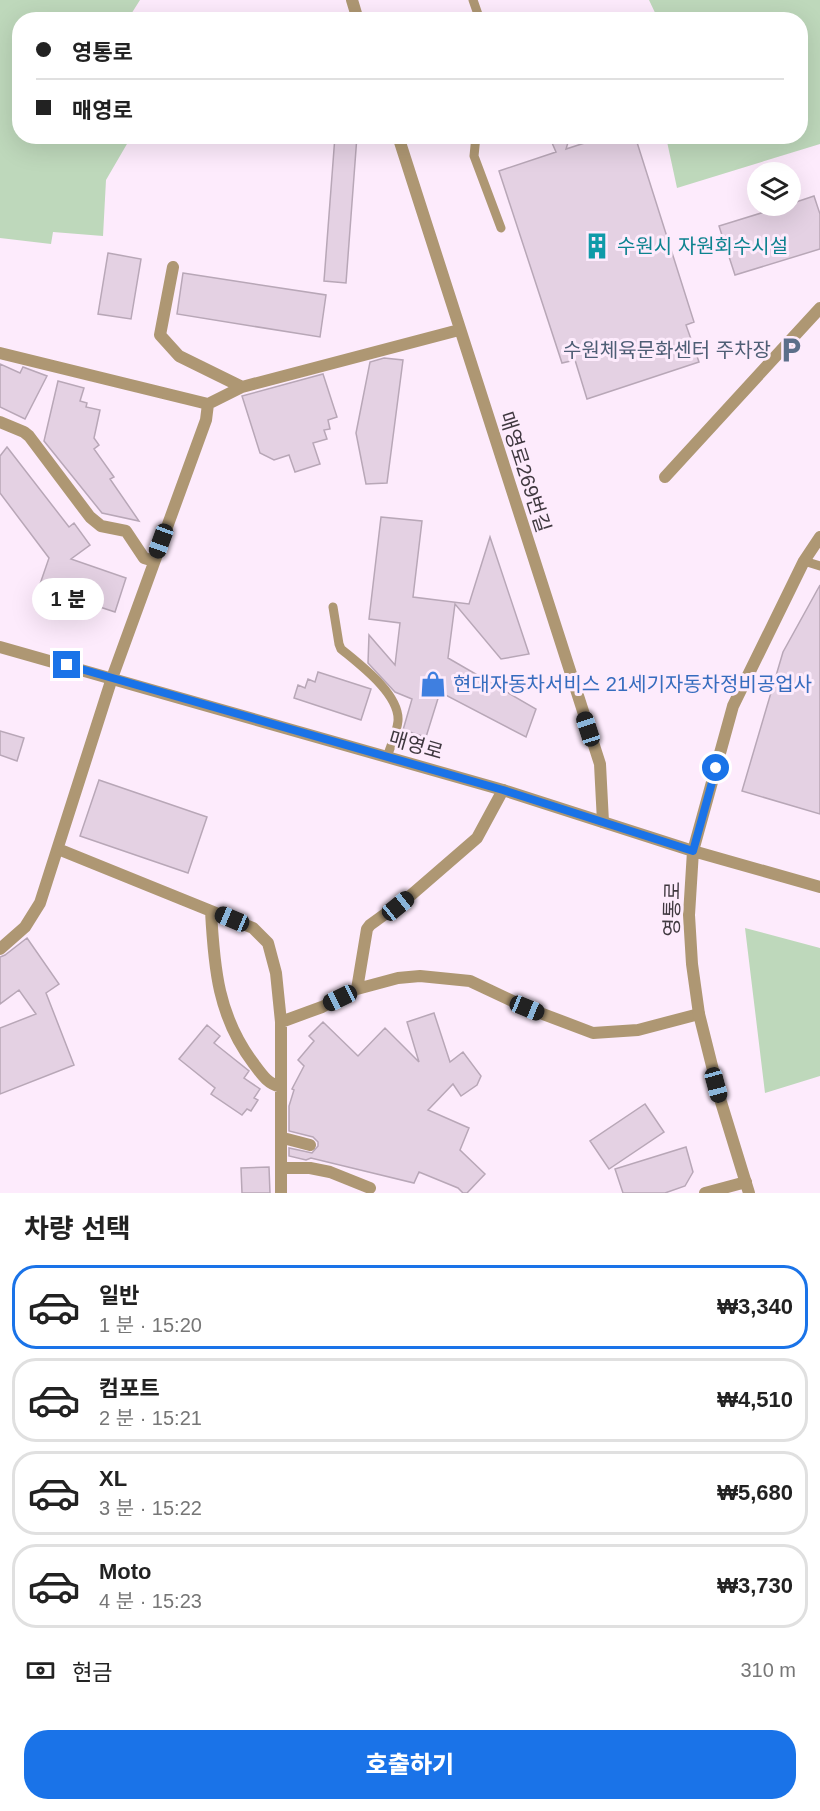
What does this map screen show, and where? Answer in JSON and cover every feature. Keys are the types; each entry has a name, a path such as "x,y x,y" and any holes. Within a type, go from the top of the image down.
{"street":[{"name":"매영로269번길","path":"401,144 600,764 603,822"},
{"path":"172,267 160,335 178,356 242,387"},
{"path":"665,477 820,308"},
{"path":"0,353 208,404 242,387 459,330"},
{"path":"0,949 14,939 33,916 42,896 112,678 206,420 208,404"},
{"path":"0,422 29,436 90,517 101,526 126,531 144,558 154,561"},
{"name":"영통로","path":"747,1187 721,1102 699,1014 692,964 689,915 693,851 733,706 804,561 820,537"},
{"name":"매영로","path":"0,647 503,790 693,851 820,887"},
{"path":"357,989 367,929 410,896 477,838 503,790"},
{"path":"58,849 253,928 268,943 276,973 281,1022 281,1193"},
{"path":"211,911 217,986 227,1017 248,1056 267,1081 281,1087"},
{"path":"281,1022 357,989 409,976 464,980 559,1021 593,1033 638,1030 699,1014"},
{"path":"281,1140 287,1139 310,1145"},
{"path":"280,1168 310,1168 330,1172 370,1188"},
{"path":"705,1193 747,1187"}],"lane":[{"path":"475,144 474,156 501,228"},
{"path":"804,561 820,566"},
{"path":"333,607 341,649 371,674 392,700 398,720 387,757"}],"green space":[{"path":"0,0 140,0 132,12 12,12 12,144 127,144 106,180 103,236 53,232 51,244 0,238"},
{"path":"649,0 820,0 820,144 762,162 747,162 747,166 677,188 668,144 808,144 808,12 655,12"},
{"path":"745,928 820,948 820,1076 765,1093"}],"building":[{"path":"334,144 356,144 346,283 324,281"},
{"name":"수원시 자원회수시설","path":"552,144 568,144 566,149 581,144 638,144 694,322 686,325 699,362 587,399 575,360 562,363 499,171 556,152"},
{"path":"814,196 820,214 820,249 735,275 719,226 752,216 801,216 801,200"},
{"path":"108,253 141,259 131,319 98,314"},
{"path":"183,273 326,295 320,337 177,314"},
{"path":"384,358 403,360 387,483 366,484 356,433 370,362"},
{"path":"0,364 20,373 23,367 47,376 25,419 0,407"},
{"path":"323,374 337,417 328,420 330,429 324,430 327,439 313,443 320,464 295,472 289,455 274,460 260,453 242,396"},
{"path":"58,381 84,388 80,401 87,403 86,407 100,410 94,438 99,445 94,449 114,477 110,479 139,521 102,513 44,441"},
{"path":"7,447 69,527 74,523 90,545 71,559 126,578 115,612 39,587 49,558 0,493 0,456"},
{"path":"381,517 422,521 413,597 469,604 490,537 529,654 501,659 455,604 448,658 536,709 526,737 440,692 426,737 403,730 412,699 395,692 368,663 369,635 395,665 400,623 369,619"},
{"path":"820,585 820,814 742,791 783,652"},
{"path":"318,672 371,689 361,720 294,698 298,685 305,688 308,679 315,682"},
{"path":"0,731 24,738 17,761 0,755"},
{"path":"99,780 207,817 188,873 80,836"},
{"path":"27,938 59,984 46,993 74,1065 0,1094 0,1028 36,1014 19,990 0,1004 0,957"},
{"path":"434,1013 450,1062 463,1052 481,1076 477,1085 461,1096 453,1084 428,1110 469,1128 460,1150 485,1174 467,1193 419,1172 414,1183 311,1158 306,1160 289,1156 289,1148 312,1153 318,1146 318,1142 313,1137 289,1131 289,1106 294,1090 292,1089 304,1066 298,1060 314,1041 309,1036 323,1022 358,1056 385,1028 419,1062 407,1022"},
{"path":"207,1025 220,1036 214,1043 249,1071 244,1078 260,1089 254,1098 258,1100 251,1111 247,1109 242,1115 211,1094 215,1088 179,1059"},
{"path":"645,1104 664,1132 609,1169 590,1141"},
{"path":"686,1147 693,1172 685,1186 665,1193 623,1193 615,1169"},
{"path":"269,1167 270,1193 242,1193 241,1168"}],"place":[{"name":"수원시 자원회수시설","path":"597,246"},
{"name":"수원체육문화센터 주차장","path":"791,350"},
{"name":"현대자동차서비스 21세기자동차정비공업사","path":"433,684"}],"route":[{"path":"67,665 503,790 693,851 716,768"}]}
